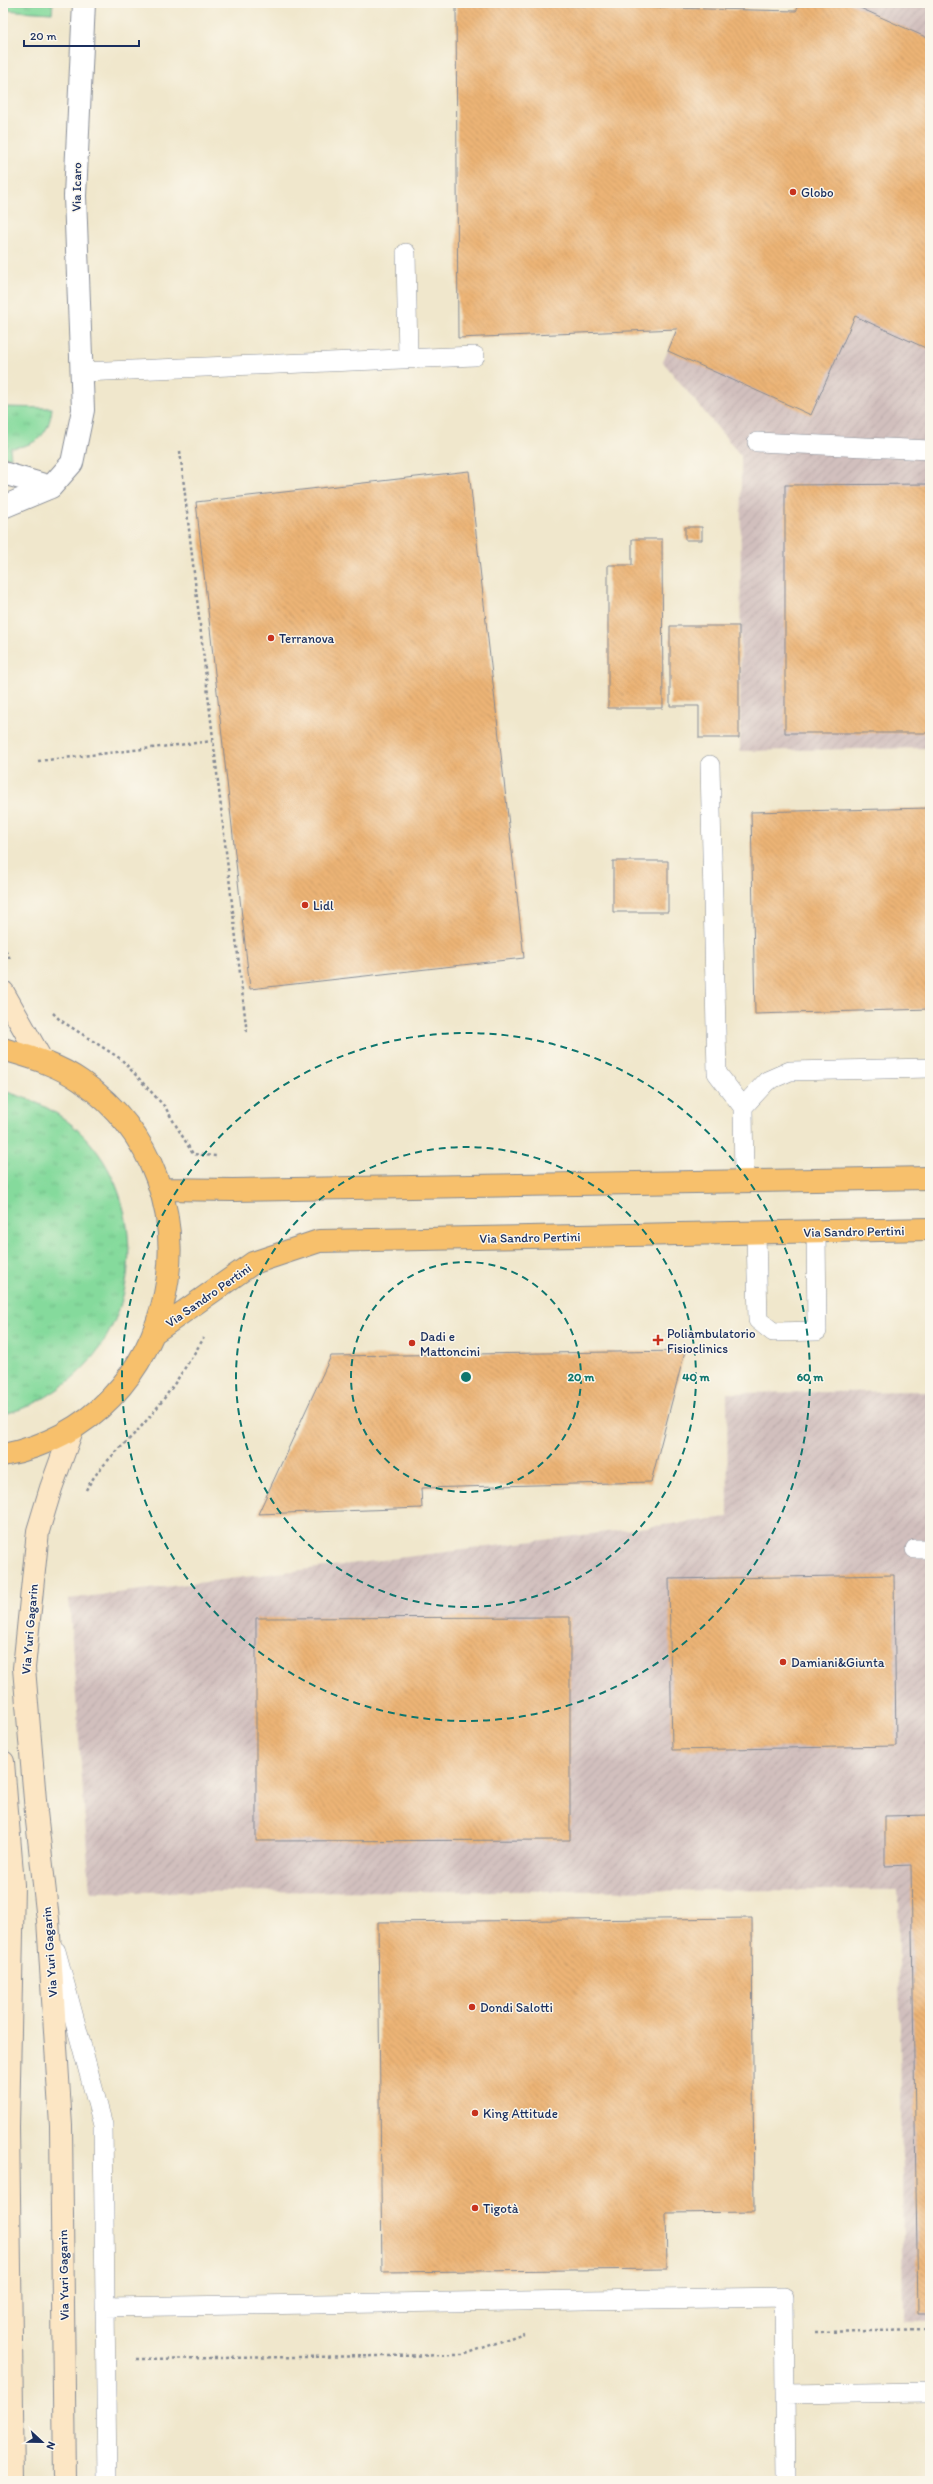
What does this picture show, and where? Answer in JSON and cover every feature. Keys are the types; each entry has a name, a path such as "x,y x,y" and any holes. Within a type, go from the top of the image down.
{"main road":[{"path":"3,992 41,1060"},
{"path":"3,1049 41,1060 81,1081 115,1111 142,1148 161,1189 170,1237 168,1285 155,1332 134,1370 106,1403 72,1430 27,1450 3,1455"},
{"path":"161,1189 233,1190 930,1178"},
{"name":"Via Sandro Pertini","path":"155,1332 253,1263 319,1241 930,1229"},
{"name":"Via Yuri Gagarin","path":"65,2481 61,2126 48,1920 36,1812 24,1668 38,1531 51,1488 72,1430"},
{"path":"3,1762 13,1885 8,2127 13,2481"}],"street":[{"name":"Via Icaro","path":"51,486 72,463 83,410 74,196 84,3"},
{"path":"3,473 51,486"},
{"path":"3,507 51,486"},
{"path":"3,2261 9,2230"}],"lane":[{"path":"406,253 408,358"},
{"path":"82,372 164,362 475,356"},
{"path":"757,442 930,450"},
{"path":"710,765 717,1073 743,1107 744,1181"},
{"path":"743,1107 767,1081 790,1071 930,1068"},
{"path":"756,1232 758,1320 773,1332 818,1331 816,1231"},
{"path":"48,1920 103,2126 107,2481"},
{"path":"105,2307 784,2297 786,2481"},
{"path":"785,2394 930,2392"}],"path":[{"path":"180,451 247,1034"},
{"path":"38,761 213,741"},
{"path":"3,945 4,950 12,962"},
{"path":"50,1009 60,1020 121,1059 165,1108 193,1154 220,1156"},
{"path":"84,1493 94,1475 146,1422 176,1383 204,1338 210,1334"},
{"path":"784,2328 810,2332 930,2330"},
{"path":"106,2360 463,2355 527,2331"}],"shaded area":[{"path":"823,3 930,3 930,748 740,751 741,456 663,362"},
{"path":"930,1391 930,2322 904,2322 898,1890 90,1892 69,1599 728,1517 727,1393"}],"green space":[{"path":"3,3 53,3 52,13 3,10"},
{"path":"3,407 52,408 45,432 34,442 28,445 10,448 11,458 3,456"},
{"path":"3,1091 34,1102 56,1113 91,1144 112,1176 124,1211 129,1248 126,1285 115,1320 96,1353 70,1380 55,1391 21,1409 3,1414"}],"building":[{"path":"456,3 796,11 801,3 849,3 930,39 930,350 855,316 811,415 668,351 677,329 458,338"},
{"path":"469,471 524,958 250,989 196,502"},
{"path":"930,484 930,733 785,733 785,485"},
{"path":"685,527 702,527 702,540 685,540"},
{"path":"632,539 662,539 663,708 608,708 608,565 632,565"},
{"path":"670,626 739,626 739,738 699,738 699,706 670,706"},
{"path":"930,808 930,1009 755,1014 751,812"},
{"path":"613,861 668,861 668,912 613,912"},
{"path":"685,1351 651,1482 421,1488 422,1508 258,1514 331,1356"},
{"name":"Damiani&Giunta","path":"894,1575 896,1746 672,1750 669,1579"},
{"path":"570,1617 570,1840 256,1841 256,1618"},
{"path":"930,1815 930,2314 918,2314 911,1865 885,1866 885,1816"},
{"path":"752,1918 754,2212 666,2213 667,2269 382,2272 378,1922"}],"place":[{"name":"Globo","path":"793,192"},
{"name":"Terranova","path":"271,638"},
{"name":"Lidl","path":"305,905"},
{"name":"Poliambulatorio Fisioclinics","path":"658,1340"},
{"name":"Dadi e Mattoncini","path":"412,1343"},
{"name":"Damiani&Giunta","path":"783,1662"},
{"name":"Dondi Salotti","path":"472,2007"},
{"name":"King Attitude","path":"475,2113"},
{"name":"Tigotà","path":"475,2208"}]}
